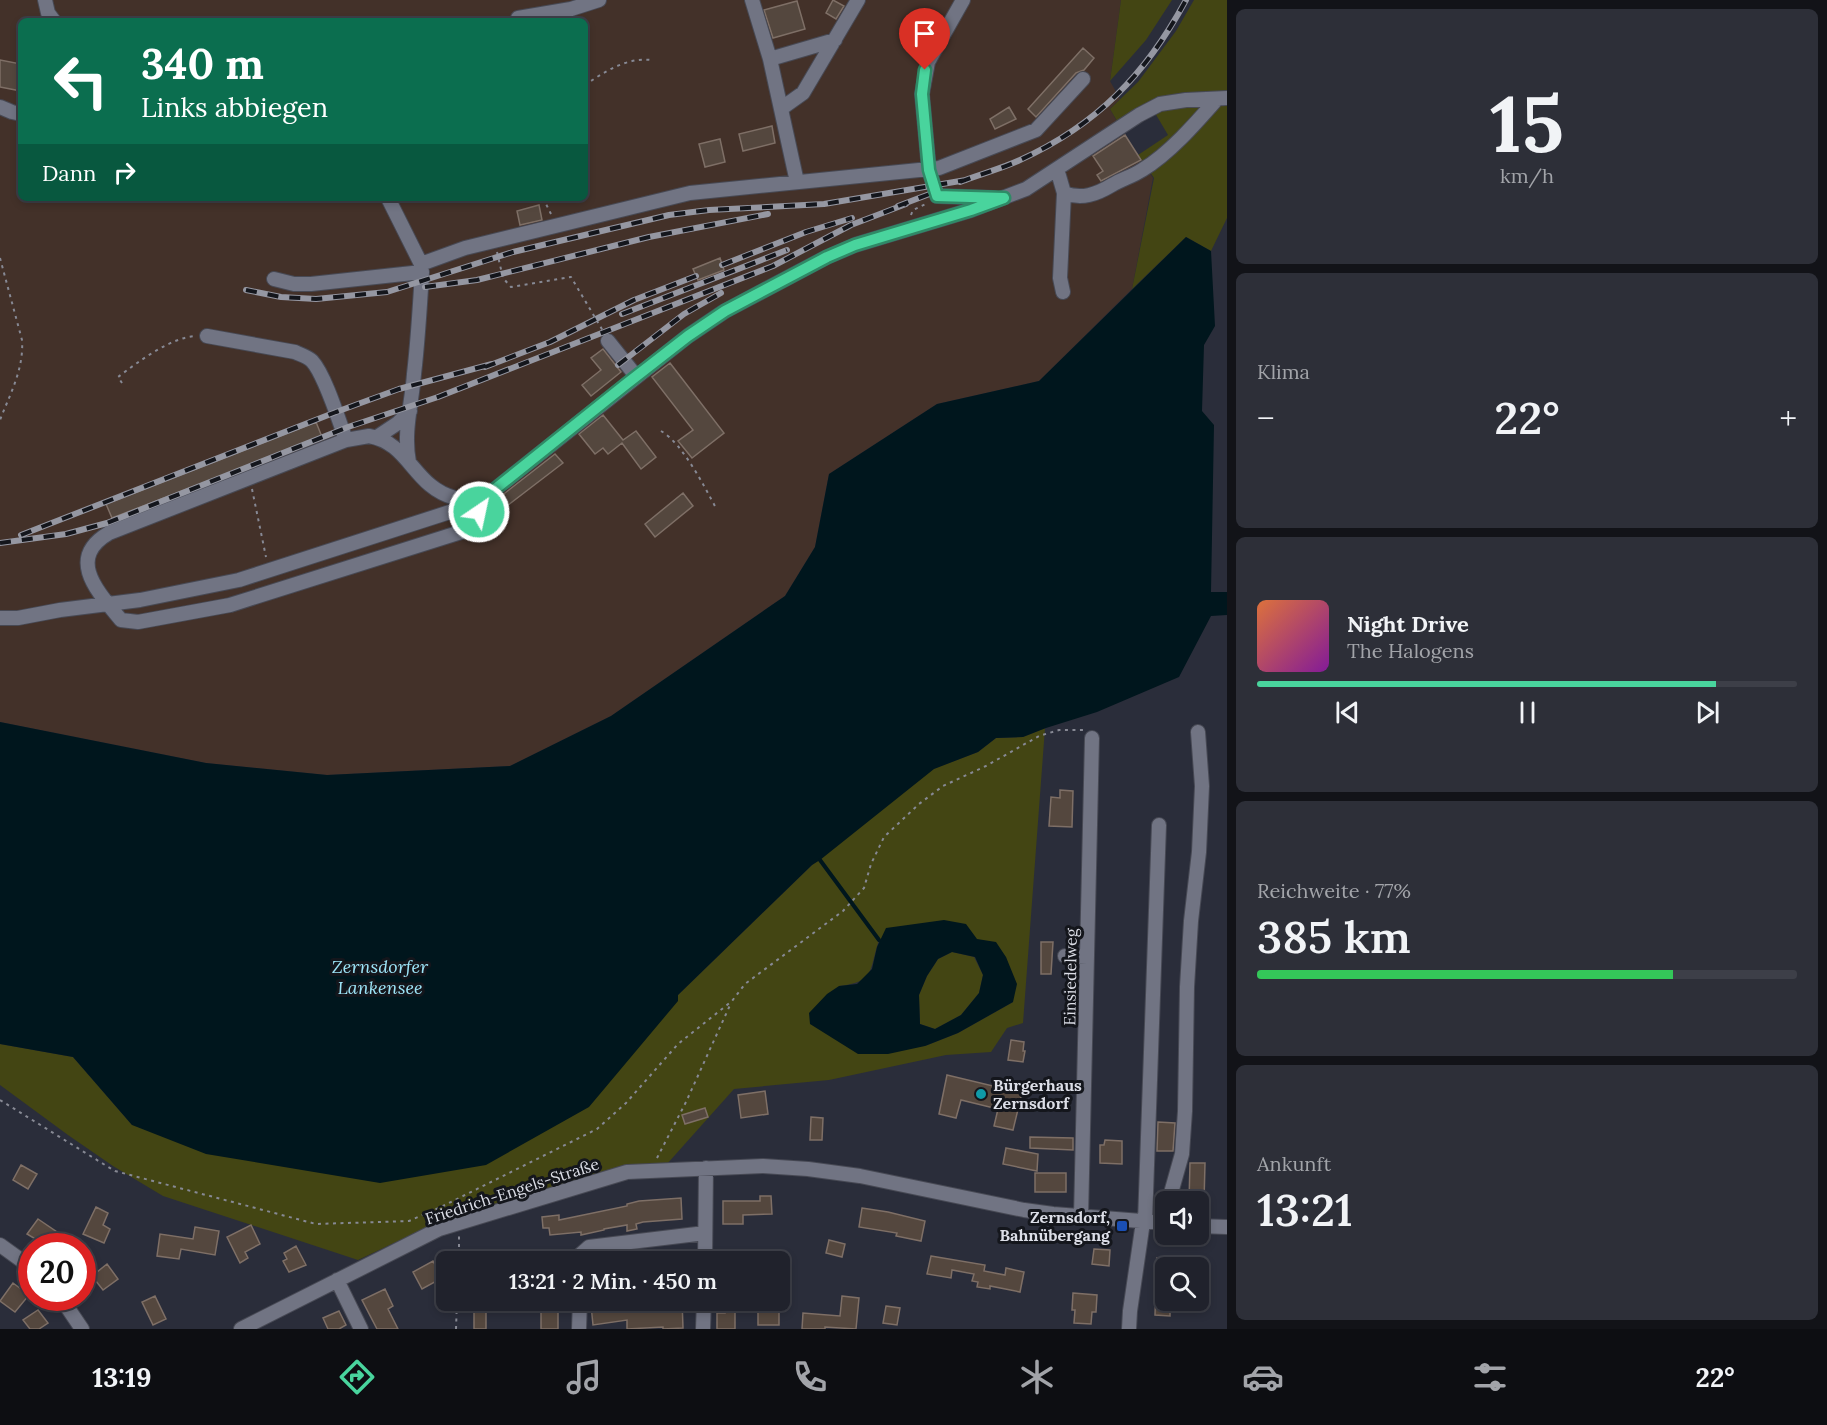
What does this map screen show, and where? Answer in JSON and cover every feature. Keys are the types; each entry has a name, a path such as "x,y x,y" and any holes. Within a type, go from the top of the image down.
{"street":[{"path":"45,0 52,18"},
{"path":"518,18 571,9 599,0"},
{"path":"752,0 770,58 797,182"},
{"path":"782,108 803,93 858,0"},
{"path":"963,0 925,70 922,94 929,170 937,196 1004,198"},
{"path":"770,58 835,40"},
{"path":"274,279 294,284 311,284 422,268 448,253 690,193 939,168 1036,130 1083,80"},
{"path":"0,618 18,618 60,610 109,605 239,580 456,510 484,498 636,376 706,323 744,300 855,245 971,210 1026,189 1139,115 1160,104 1222,98"},
{"path":"1064,193 1086,196 1104,190 1141,171 1163,154 1222,98"},
{"path":"0,107 18,113"},
{"path":"1056,169 1064,193 1060,278 1063,292"},
{"path":"389,201 422,268 406,447 410,464"},
{"path":"207,336 295,352 307,357 322,378 346,440"},
{"path":"608,341 636,376"},
{"path":"378,437 410,411"},
{"path":"369,436 378,437 391,443 429,485 457,498 484,498 474,521 461,532 230,605 138,622 121,620 94,586 88,572 88,558 92,547 98,539 109,533 346,440 369,436"},
{"path":"1172,1191 1182,1155 1191,921 1202,812 1203,786 1198,732"},
{"name":"Einsiedelweg","path":"1081,1217 1092,738"},
{"path":"1129,1329 1144,1222 1159,825"},
{"path":"1065,956 1087,957"},
{"name":"Friedrich-Engels-Straße","path":"240,1329 439,1228 627,1172 763,1166 850,1174 1024,1210 1155,1223"},
{"path":"705,1251 706,1168"},
{"path":"1209,1226 1227,1227"},
{"path":"584,1251 589,1247 705,1233"},
{"path":"0,1245 18,1258"},
{"path":"337,1280 361,1329"},
{"path":"70,1311 82,1329"},
{"path":"579,1329 580,1311"},
{"path":"704,1311 704,1329"}],"path":[{"path":"588,83 616,66 642,59 651,60"},
{"path":"907,229 909,218 914,210 937,196"},
{"path":"544,201 555,226"},
{"path":"495,241 502,274 511,287 571,277 608,341"},
{"path":"0,258 22,340 23,354 0,420"},
{"path":"122,383 118,377 181,338 193,335 207,336"},
{"path":"661,431 669,436 690,463 716,508"},
{"path":"250,477 269,570"},
{"path":"650,1170 686,1102 732,1001 745,984 843,911 864,888 871,864 884,837 919,804 943,786 986,766 1039,736 1059,730 1090,730 1092,738"},
{"path":"0,1100 115,1170 316,1224 409,1221 461,1198 597,1129 626,1104 678,1044 732,1001"},
{"path":"455,1223 460,1236 459,1251"},
{"path":"456,1329 457,1311"}],"shaded area":[{"path":"0,0 1121,0 1110,81 1120,99 1110,109 1153,178 1132,289 1039,381 937,404 829,474 815,547 785,596 611,716 510,766 327,775 206,763 0,722"},
{"path":"1121,0 1172,0 1146,40 1110,81"},
{"path":"1194,0 1227,0 1227,92 1168,95 1117,121 1110,109 1138,82 1176,31"},
{"path":"1227,104 1227,218 1211,251 1186,237 1132,289 1154,178 1138,155 1168,135 1155,113 1172,107"},
{"path":"1045,728 1023,1023 1007,1028 991,1052 946,1055 829,1080 734,1089 667,1164 434,1224 358,1260 163,1196 113,1166 0,1085 0,1044 73,1057 132,1125 678,995 812,865 933,769 978,752 996,738 1023,737","holes":["879,940 1006,957 1013,1002 958,1033 925,1046 839,986 851,984 865,977 872,966"]},
{"path":"952,952 974,957 983,975 979,993 961,1015 935,1029 920,1024 919,995 938,959"}],"water":[{"name":"Zernsdorfer Lankensee","path":"1186,237 1211,251 1215,326 1204,345 1202,411 1214,425 1211,592 1227,592 1227,615 1211,616 1179,677 1097,712 1023,737 996,738 978,752 934,769 812,865 678,995 678,1001 589,1107 486,1165 380,1183 206,1154 132,1125 73,1057 0,1044 0,722 206,763 327,775 510,766 611,716 785,596 815,547 829,474 937,404 1039,381"},
{"path":"944,920 966,924 977,939 996,942 1006,957 1017,984 1013,1002 958,1033 925,1046 888,1054 858,1054 810,1024 809,1013 827,994 839,986 857,984 872,969 877,947 886,928","holes":["952,952 975,957 983,975 979,993 961,1015 935,1029 920,1024 919,995 938,959"]}],"building":[{"path":"833,0 844,6 836,19 826,13"},
{"path":"797,1 805,29 773,38 764,10"},
{"path":"1083,48 1094,58 1084,70 1076,73 1036,117 1028,109"},
{"path":"0,60 18,63 18,90 0,87"},
{"path":"1009,107 1016,119 995,129 990,119"},
{"path":"772,126 775,143 743,151 739,134"},
{"path":"1125,135 1141,160 1101,181 1097,175 1103,171 1093,156"},
{"path":"720,139 725,162 705,167 699,144"},
{"path":"539,205 542,220 520,225 517,211"},
{"path":"720,258 724,270 698,280 693,269"},
{"path":"603,349 621,372 591,396 582,385 601,370 591,358"},
{"path":"670,363 724,433 692,458 678,441 693,430 652,377"},
{"path":"603,415 623,440 636,431 656,457 641,469 622,443 608,454 603,448 595,454 579,434"},
{"path":"316,422 322,437 112,518 106,504"},
{"path":"555,454 563,463 503,509 496,500"},
{"path":"683,493 693,506 655,537 645,524"},
{"path":"1060,790 1073,791 1072,827 1049,826 1051,797 1060,798"},
{"path":"1041,942 1053,942 1051,974 1041,974"},
{"path":"1011,1040 1024,1042 1023,1062 1008,1060"},
{"path":"947,1075 1022,1093 1013,1130 994,1126 998,1109 961,1100 956,1118 939,1114"},
{"path":"765,1091 768,1114 741,1118 738,1095"},
{"path":"705,1108 708,1117 685,1124 682,1115"},
{"path":"811,1117 823,1118 822,1140 810,1140"},
{"path":"1158,1122 1175,1123 1173,1151 1157,1151"},
{"path":"1030,1137 1073,1138 1073,1150 1030,1148"},
{"path":"1105,1140 1122,1141 1122,1164 1100,1163 1100,1145 1104,1145"},
{"path":"1006,1148 1038,1154 1037,1171 1003,1164"},
{"path":"1190,1163 1205,1163 1204,1191 1189,1191"},
{"path":"21,1165 37,1174 28,1189 13,1180"},
{"path":"1035,1173 1066,1173 1066,1192 1035,1192"},
{"path":"760,1196 771,1196 772,1214 743,1215 743,1224 723,1224 723,1201 760,1201"},
{"path":"681,1198 682,1219 643,1222 636,1224 637,1229 627,1231 627,1225 581,1235 581,1232 550,1235 549,1228 543,1228 542,1217 559,1215 559,1220 627,1206 627,1204 639,1201"},
{"path":"96,1207 108,1213 103,1225 110,1229 104,1243 96,1240 96,1233 83,1233"},
{"path":"862,1208 925,1221 921,1241 896,1236 897,1233 859,1227"},
{"path":"38,1219 57,1232 56,1233 28,1233"},
{"path":"251,1225 260,1244 245,1252 248,1258 240,1263 227,1237"},
{"path":"195,1227 219,1231 215,1255 181,1249 179,1259 157,1256 160,1234 193,1239"},
{"path":"829,1240 845,1244 842,1257 826,1253"},
{"path":"296,1246 306,1265 289,1272 283,1261 287,1259 284,1253"},
{"path":"1094,1249 1110,1250 1109,1266 1092,1264"},
{"path":"931,1256 985,1265 984,1271 1005,1275 1006,1268 1024,1272 1020,1292 990,1286 990,1289 977,1287 978,1282 972,1281 974,1274 952,1270 951,1278 927,1274"},
{"path":"433,1261 436,1267 436,1281 422,1289 413,1272"},
{"path":"107,1264 118,1279 103,1290 96,1281 96,1273"},
{"path":"13,1283 18,1287 18,1308 15,1312 0,1301"},
{"path":"385,1289 393,1306 388,1309 398,1329 377,1329 362,1300"},
{"path":"1073,1293 1097,1295 1096,1312 1092,1312 1091,1324 1074,1323"},
{"path":"155,1296 166,1319 153,1325 142,1302"},
{"path":"842,1296 859,1298 856,1329 825,1327 825,1329 802,1329 803,1313 840,1316"},
{"path":"886,1306 900,1308 897,1325 883,1323"},
{"path":"39,1311 48,1323 39,1329 30,1329 23,1320"},
{"path":"339,1311 346,1325 339,1329 328,1329 323,1318"},
{"path":"541,1311 558,1311 558,1329 541,1329"},
{"path":"592,1311 682,1311 683,1328 627,1329 627,1320 593,1325"},
{"path":"725,1311 735,1311 735,1329 717,1329 717,1313 725,1313"},
{"path":"758,1311 779,1311 779,1325 758,1325"},
{"path":"1155,1311 1170,1311 1170,1316 1155,1315"},
{"path":"474,1312 486,1312 486,1329 474,1329"}],"waterway":[{"path":"820,860 879,940"}],"railway":[{"path":"960,182 1013,163 1048,146 1096,114 1136,74 1171,27 1186,0"},
{"path":"246,290 281,297 316,299 387,292 513,252 669,215 709,210 824,204 966,180"},
{"path":"898,206 940,190"},
{"path":"0,543 66,534 107,523 348,427 438,397 773,266 851,225 906,204"},
{"path":"425,287 477,280 649,237 768,214"},
{"path":"722,265 806,232 852,218"},
{"path":"622,314 787,250"},
{"path":"485,367 550,342 634,300 696,276"},
{"path":"618,365 684,314 721,293"},
{"path":"21,535 399,389 492,364"}],"place":[{"name":"Bürgerhaus Zernsdorf","path":"981,1094"},
{"name":"Zernsdorf, Bahnübergang","path":"1122,1226"}],"route":[{"path":"479,512 484,498 688,336 725,311 827,257 855,245 1004,198 937,196 929,170 922,94 925,70"}]}
